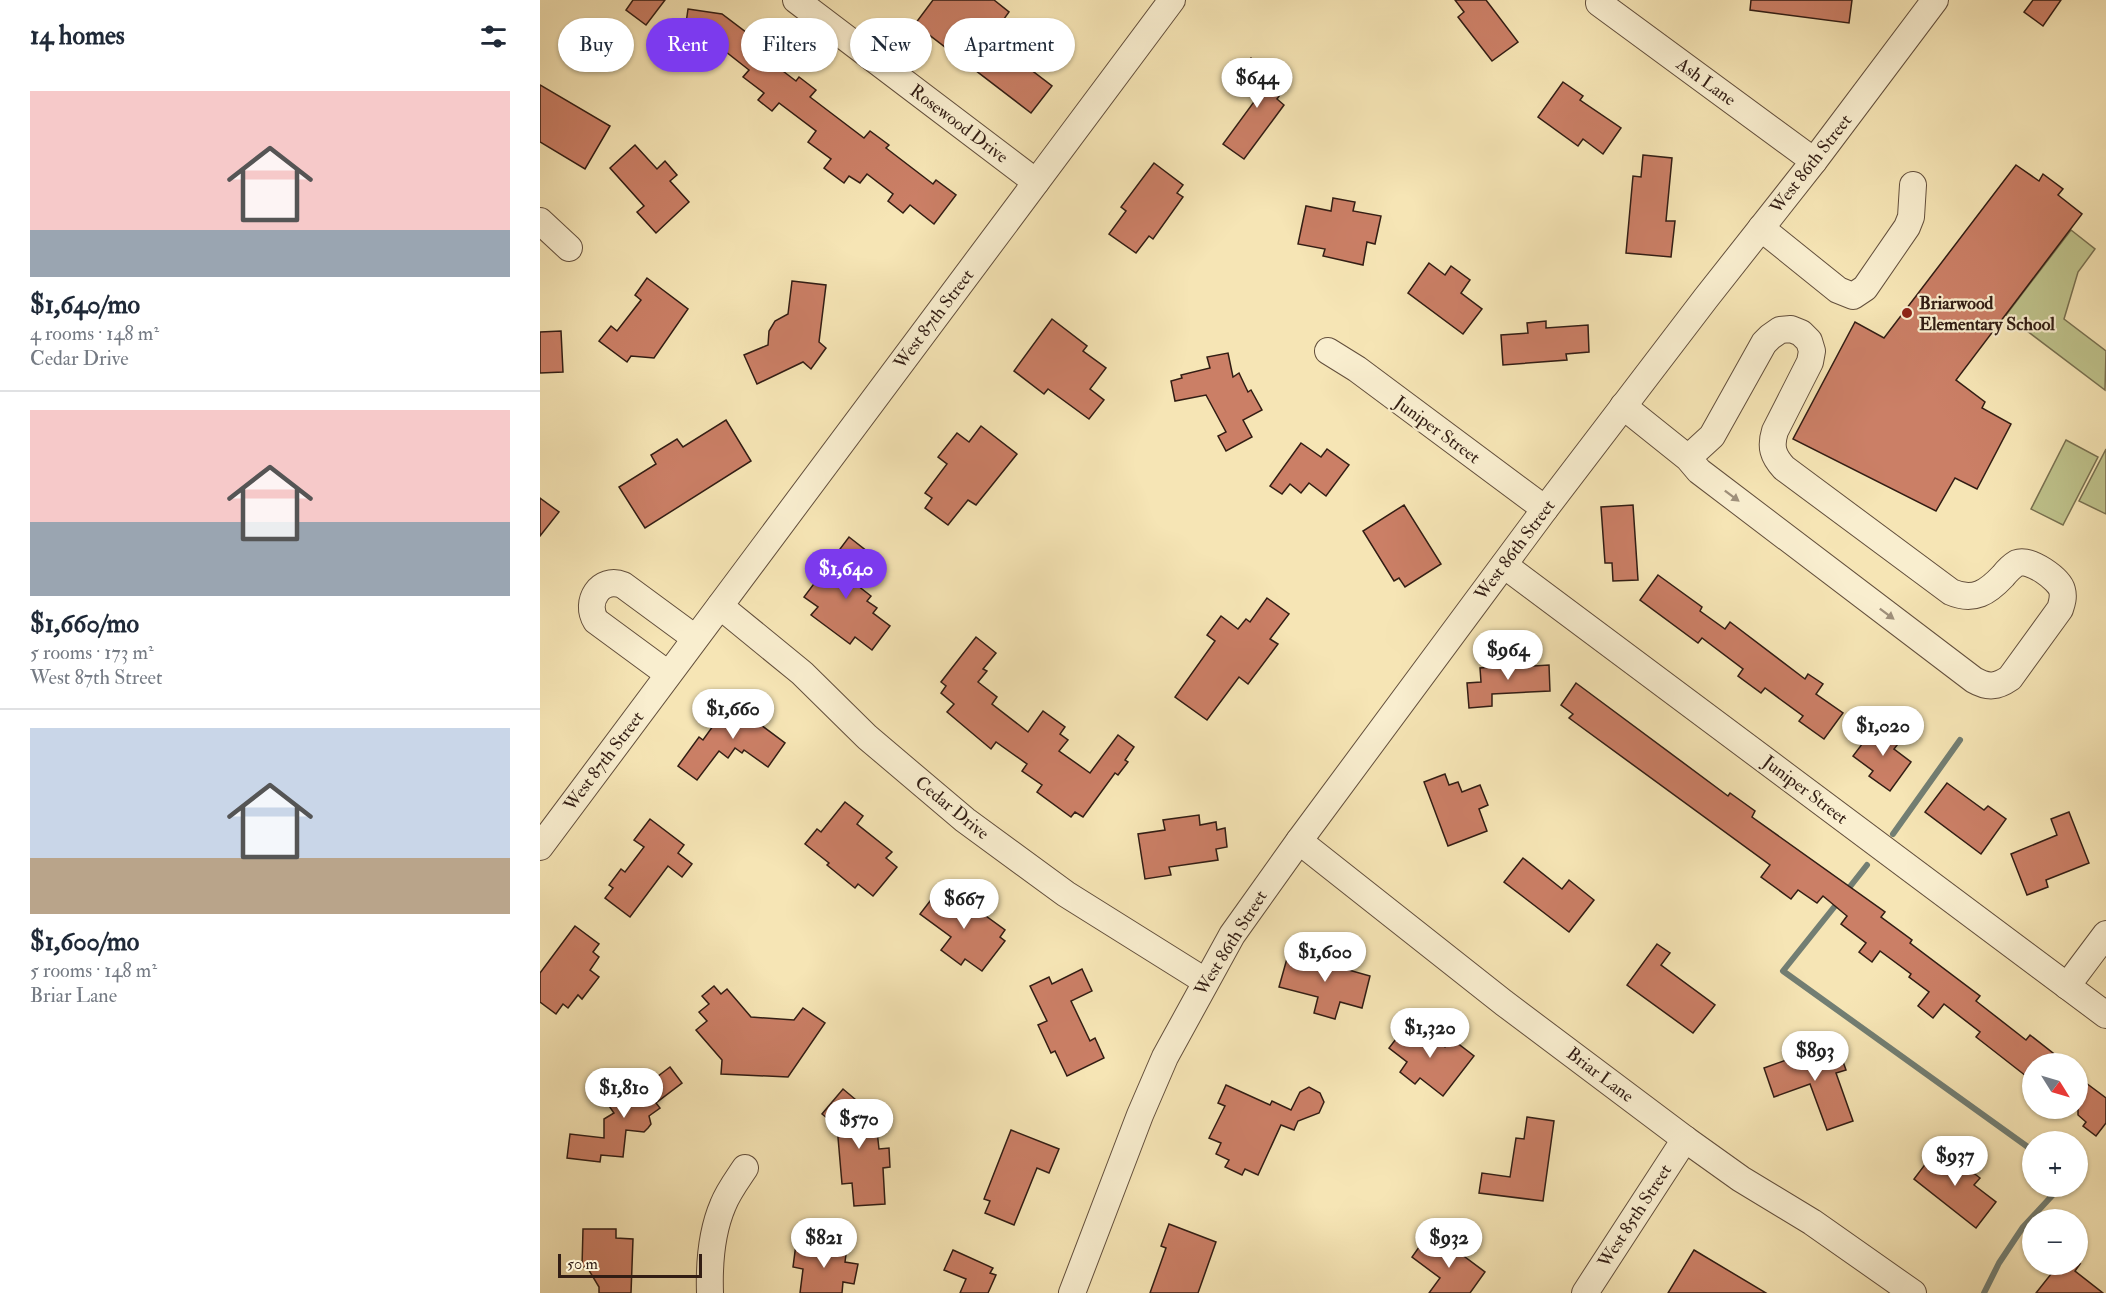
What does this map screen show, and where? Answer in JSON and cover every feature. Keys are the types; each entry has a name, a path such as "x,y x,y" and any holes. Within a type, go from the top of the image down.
{"street":[{"name":"Rosewood Drive","path":"796,0 1036,182"},
{"name":"West 87th Street","path":"540,847 1172,0"},
{"name":"West 86th Street","path":"1072,1293 1140,1115 1165,1057 1233,934 1299,841 1545,509 1814,161 1935,0"},
{"name":"Ash Lane","path":"1599,3 1814,161"},
{"path":"1761,228 1838,291 1854,296 1865,288 1907,227 1911,217 1913,185"},
{"path":"540,221 569,248"},
{"path":"1623,406 1688,458 1699,471 1974,680 1992,686 2001,684 2010,678 2054,617 2063,599 2062,589 2056,581 2036,566 2019,562 1984,594 1966,597 1951,592 1784,468 1773,452 1772,442 1775,431 1810,362 1812,351 1809,341 1801,333 1791,329 1780,330 1764,343 1712,436 1688,458"},
{"name":"Juniper Street","path":"1328,351 1357,369 1545,509"},
{"name":"Juniper Street","path":"1504,565 2106,1015"},
{"path":"668,674 596,621 591,604 594,595 611,583 623,585 695,638"},
{"name":"Cedar Drive","path":"720,606 802,673 867,737 965,820 1066,894 1205,981"},
{"name":"Briar Lane","path":"1299,841 1504,1003 1685,1139 1741,1179 1812,1221 1913,1293"},
{"path":"2067,986 2106,934"},
{"name":"West 85th Street","path":"1585,1293 1685,1139"},
{"path":"710,1293 709,1262 716,1224 723,1203 745,1168"}],"green space":[{"path":"2071,230 2095,249 2078,272 2064,319 2106,351 2105,390 2006,315"},
{"path":"2066,440 2098,457 2063,525 2031,509"},
{"path":"2106,449 2106,514 2079,501"}],"building":[{"path":"633,0 665,0 651,18 646,18 646,25 626,10"},
{"path":"933,0 994,0 1009,12 1005,18 944,18 944,46 932,37 932,18 920,18"},
{"path":"1455,0 1486,0 1518,42 1492,61 1458,17 1464,12"},
{"path":"1751,0 1852,0 1849,23 1750,10"},
{"path":"2033,0 2061,0 2043,26 2024,12"},
{"path":"688,9 722,14 727,18 687,18"},
{"path":"729,19 741,28 741,64 729,54"},
{"path":"1251,58 1287,85 1277,99 1284,105 1244,159 1223,144 1262,91 1239,74"},
{"path":"747,72 784,72 796,81 799,77 816,90 810,97 864,138 870,131 889,145 886,148 933,184 936,180 956,195 934,224 910,205 903,213 888,201 893,194 867,174 860,183 849,176 844,183 824,168 831,159 808,142 816,131 779,103 772,111 758,100 764,93 743,77"},
{"path":"978,72 1034,72 1052,86 1031,113"},
{"path":"1563,82 1583,96 1580,100 1621,128 1603,154 1583,139 1578,146 1538,117"},
{"path":"540,85 610,126 585,169 540,142"},
{"path":"635,145 657,169 665,161 677,175 670,181 689,202 656,233 637,212 644,206 610,168"},
{"path":"1643,155 1672,158 1666,221 1675,221 1671,257 1626,253 1633,176 1641,177"},
{"path":"1154,163 1183,185 1177,193 1183,197 1153,239 1149,236 1136,253 1109,234 1126,211 1121,207"},
{"name":"Briarwood Elementary School","path":"2016,165 2039,181 2043,174 2063,189 2058,195 2082,214 1956,380 1985,402 1982,408 2011,424 1977,489 1955,478 1936,511 1793,439 1855,322 1884,338"},
{"path":"1333,198 1355,202 1353,211 1381,216 1375,244 1367,242 1363,265 1323,256 1325,249 1298,244 1306,206 1331,211"},
{"path":"1429,263 1445,275 1451,266 1470,280 1461,293 1482,309 1463,334 1408,293"},
{"path":"647,278 688,309 654,358 631,356 627,362 599,341 611,326 617,331 641,300 635,295"},
{"path":"792,281 826,285 819,342 826,348 811,369 803,362 757,384 744,355 768,345 769,331 775,321 788,314"},
{"path":"1052,319 1087,346 1083,351 1106,368 1090,389 1104,400 1089,419 1048,389 1044,394 1014,371"},
{"path":"1546,321 1546,328 1588,325 1589,352 1566,354 1567,360 1503,365 1501,335 1528,333 1527,323"},
{"path":"561,331 563,372 540,373 540,332"},
{"path":"1228,353 1233,377 1239,373 1248,392 1251,390 1262,410 1243,420 1252,437 1226,451 1218,436 1226,432 1206,395 1175,401 1171,381 1182,378 1181,375 1210,368 1207,357"},
{"path":"726,420 751,461 645,528 619,487 656,464 651,455 677,439 683,447"},
{"path":"981,426 1017,454 976,505 968,500 948,525 925,508 932,498 925,493 947,464 938,457 957,433 969,442"},
{"path":"1301,443 1321,457 1327,449 1349,465 1326,496 1309,483 1301,493 1290,484 1282,494 1270,486"},
{"path":"540,498 559,512 540,536"},
{"path":"1404,505 1441,564 1405,587 1399,578 1394,581 1363,531"},
{"path":"1633,505 1638,580 1613,581 1612,563 1605,563 1601,507"},
{"path":"849,537 868,552 848,578 871,596 867,601 877,608 873,613 890,626 872,650 855,637 850,644 811,615 818,607 804,597"},
{"path":"1658,575 1702,607 1700,611 1725,629 1730,622 1805,679 1808,674 1823,684 1816,694 1843,713 1824,739 1799,721 1803,716 1765,688 1761,693 1738,676 1743,669 1702,638 1698,643 1640,600"},
{"path":"1267,598 1289,614 1270,639 1278,644 1248,684 1239,677 1207,720 1175,697 1215,641 1207,635 1221,616 1238,629 1246,619 1250,622"},
{"path":"976,637 996,653 983,669 987,671 978,682 997,697 992,704 1028,732 1043,711 1065,727 1060,734 1068,740 1059,751 1090,773 1118,735 1134,747 1125,760 1128,762 1118,775 1115,773 1083,817 1075,812 1071,817 1037,792 1042,785 1022,771 1027,764 996,742 991,749 947,712 954,704 941,693 946,686 941,682"},
{"path":"1532,658 1533,666 1549,665 1550,691 1492,694 1492,706 1469,708 1467,683 1481,682 1480,668 1503,666 1503,660"},
{"path":"1576,683 1728,796 1730,793 1755,811 1752,817 1885,912 1881,917 1912,940 1910,943 1980,996 1976,1001 2026,1040 2030,1035 2053,1053 2022,1053 2022,1073 1976,1037 1980,1032 1944,1004 1933,1018 1918,1006 1929,992 1909,977 1911,974 1880,951 1872,962 1859,952 1866,943 1841,924 1847,916 1823,896 1817,903 1798,890 1791,899 1761,877 1770,865 1569,718 1573,714 1561,705"},
{"path":"739,695 758,708 754,714 764,721 761,725 785,743 768,767 744,750 742,753 735,748 728,758 719,751 697,780 678,766 699,737 703,740 718,719 721,721"},
{"path":"1878,723 1901,740 1894,749 1911,762 1890,791 1869,776 1873,771 1853,756"},
{"path":"1445,774 1449,785 1458,782 1462,792 1480,785 1488,805 1479,809 1487,831 1448,846 1424,782"},
{"path":"1947,783 1984,810 1988,806 2006,819 1981,854 1925,812"},
{"path":"845,802 863,816 857,824 892,852 886,858 897,867 873,896 858,884 855,888 805,844 817,829 821,832"},
{"path":"2069,812 2089,863 2046,880 2048,887 2027,895 2011,854 2057,835 2051,819"},
{"path":"1199,815 1200,825 1216,822 1217,830 1225,828 1227,847 1216,849 1218,860 1169,867 1171,875 1145,879 1138,834 1165,830 1163,820"},
{"path":"650,819 684,845 678,853 692,864 682,877 668,866 630,917 605,898 613,888 609,885 621,869 625,872 644,847 634,840"},
{"path":"1523,858 1562,889 1569,880 1594,900 1569,932 1504,882"},
{"path":"940,888 976,914 979,911 1005,930 1000,937 1005,941 982,971 965,959 961,965 941,950 951,937 920,914"},
{"path":"575,926 599,944 593,952 599,957 590,970 599,977 582,999 578,995 568,1008 563,1004 556,1014 540,1002 540,973"},
{"path":"1657,944 1670,953 1661,965 1715,1005 1693,1033 1627,985"},
{"path":"1317,953 1340,959 1338,967 1370,976 1362,1008 1340,1002 1335,1019 1314,1013 1318,997 1279,987 1288,955 1315,963"},
{"path":"1082,969 1092,991 1071,1001 1090,1041 1095,1038 1104,1058 1067,1076 1055,1051 1051,1053 1038,1025 1047,1021 1030,986 1049,977 1052,984"},
{"path":"714,986 721,994 727,989 751,1017 794,1020 803,1008 825,1023 788,1077 721,1074 722,1060 696,1030 707,1021 699,1012 709,1004 702,996"},
{"path":"1416,1024 1445,1047 1452,1039 1474,1056 1443,1096 1420,1078 1415,1084 1400,1072 1407,1062 1389,1048 1406,1026 1412,1029"},
{"path":"1836,1042 1846,1070 1836,1073 1853,1121 1827,1130 1810,1084 1774,1097 1764,1068"},
{"path":"670,1067 682,1083 656,1103 660,1108 649,1116 651,1124 644,1132 626,1130 623,1157 601,1155 600,1162 567,1158 570,1134 604,1138 604,1119 614,1113 609,1106 613,1103 614,1094 620,1088 641,1089"},
{"path":"2088,1084 2106,1098 2106,1123 2096,1136 2083,1126 2086,1122 2083,1119 2088,1119"},
{"path":"1226,1085 1270,1105 1272,1101 1291,1110 1300,1092 1309,1087 1320,1093 1324,1102 1319,1113 1298,1121 1294,1130 1281,1125 1258,1175 1245,1169 1242,1175 1225,1167 1229,1160 1216,1154 1221,1143 1209,1138 1225,1106 1218,1103"},
{"path":"843,1089 862,1105 859,1108 876,1122 879,1149 889,1148 890,1167 883,1168 885,1204 854,1206 852,1183 842,1184 837,1126 822,1114"},
{"path":"1527,1117 1554,1121 1543,1201 1479,1193 1482,1173 1510,1177 1516,1138 1524,1139"},
{"path":"1011,1130 1059,1149 1049,1173 1037,1168 1014,1225 985,1213 990,1201 984,1199"},
{"path":"1939,1146 1980,1178 1974,1185 1996,1202 1976,1228 1914,1179"},
{"path":"1169,1224 1216,1242 1198,1293 1150,1293 1166,1248 1161,1246"},
{"path":"583,1229 616,1229 616,1238 633,1239 631,1293 599,1293 599,1287 587,1267 582,1267"},
{"path":"1424,1240 1438,1251 1445,1242 1485,1272 1470,1293 1429,1293 1440,1278 1412,1257"},
{"path":"796,1244 826,1249 827,1244 847,1247 845,1262 858,1264 854,1284 843,1282 842,1293 800,1293 803,1269 793,1267"},
{"path":"953,1250 993,1268 990,1273 996,1275 988,1293 960,1293 966,1279 944,1270"},
{"path":"1694,1250 1766,1293 1668,1293"},
{"path":"2050,1275 2080,1275 2103,1293 2036,1293"}],"waterway":[{"path":"1893,834 1960,740"},
{"path":"1845,893 1867,865"},
{"path":"1839,901 1783,971 2022,1143"},
{"path":"1984,1293 1999,1263 2023,1227 2051,1197"}],"place":[{"name":"Briarwood Elementary School","path":"1907,313"}]}
